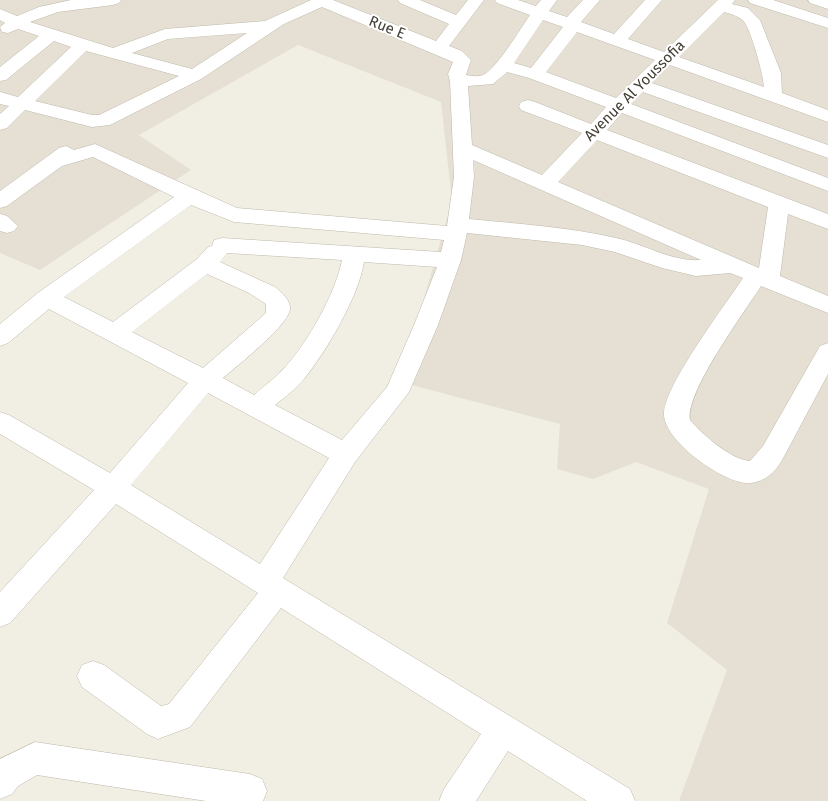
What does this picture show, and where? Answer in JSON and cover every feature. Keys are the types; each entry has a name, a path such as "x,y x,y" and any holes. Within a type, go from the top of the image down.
{"street":[{"path":"8,18 67,3 113,0"},
{"path":"406,0 458,22"},
{"path":"92,676 158,723 179,716 271,586 346,454 397,392 426,325 450,260 457,229 464,177 459,80 457,74 462,62 447,52 458,22 476,0"},
{"path":"502,0 544,6 572,25 767,93 825,109"},
{"path":"535,74 592,0"},
{"path":"618,40 654,0"},
{"path":"756,0 828,23"},
{"path":"816,0 828,4"},
{"path":"0,98 92,121 108,118 128,107 162,93 195,75 269,26 329,2"},
{"name":"Rue E","path":"329,2 447,52"},
{"path":"724,3 742,12 752,20 772,73 767,93 764,130"},
{"name":"Avenue Al Youssofia","path":"545,184 619,105 724,3"},
{"path":"459,80 488,80 494,76 503,66 544,6"},
{"path":"0,34 8,18"},
{"path":"8,18 83,45 195,75"},
{"path":"115,53 165,34 269,26"},
{"path":"0,76 51,35"},
{"path":"0,124 83,45"},
{"path":"503,66 535,74 828,185"},
{"path":"640,85 828,152"},
{"path":"528,106 779,205 828,222"},
{"path":"0,201 55,162 92,121"},
{"path":"462,148 732,265 828,304"},
{"path":"55,162 95,150 189,196 234,215 582,238 619,246 662,261 696,268 732,265"},
{"path":"0,180 29,181"},
{"path":"0,337 48,298 189,196"},
{"path":"779,205 763,277 686,384 679,399 677,420 686,434 701,447 739,470 748,472 757,470 766,464 828,352"},
{"path":"115,333 205,264 222,245 234,215"},
{"path":"222,245 450,260"},
{"path":"257,407 295,373 317,340 335,310 351,273 354,255"},
{"path":"0,613 113,488 204,381 274,319 279,311 279,304 269,294 205,264"},
{"path":"48,298 346,454"},
{"path":"0,422 113,488 618,801"},
{"path":"456,801 503,730"},
{"path":"0,782 6,774 35,758 250,790"}],"shaded area":[{"path":"0,0 828,0 828,801 679,801 727,670 667,623 709,489 636,462 593,479 557,469 560,424 400,382 452,201 441,102 298,45 139,135 191,170 40,270 0,253"}]}
